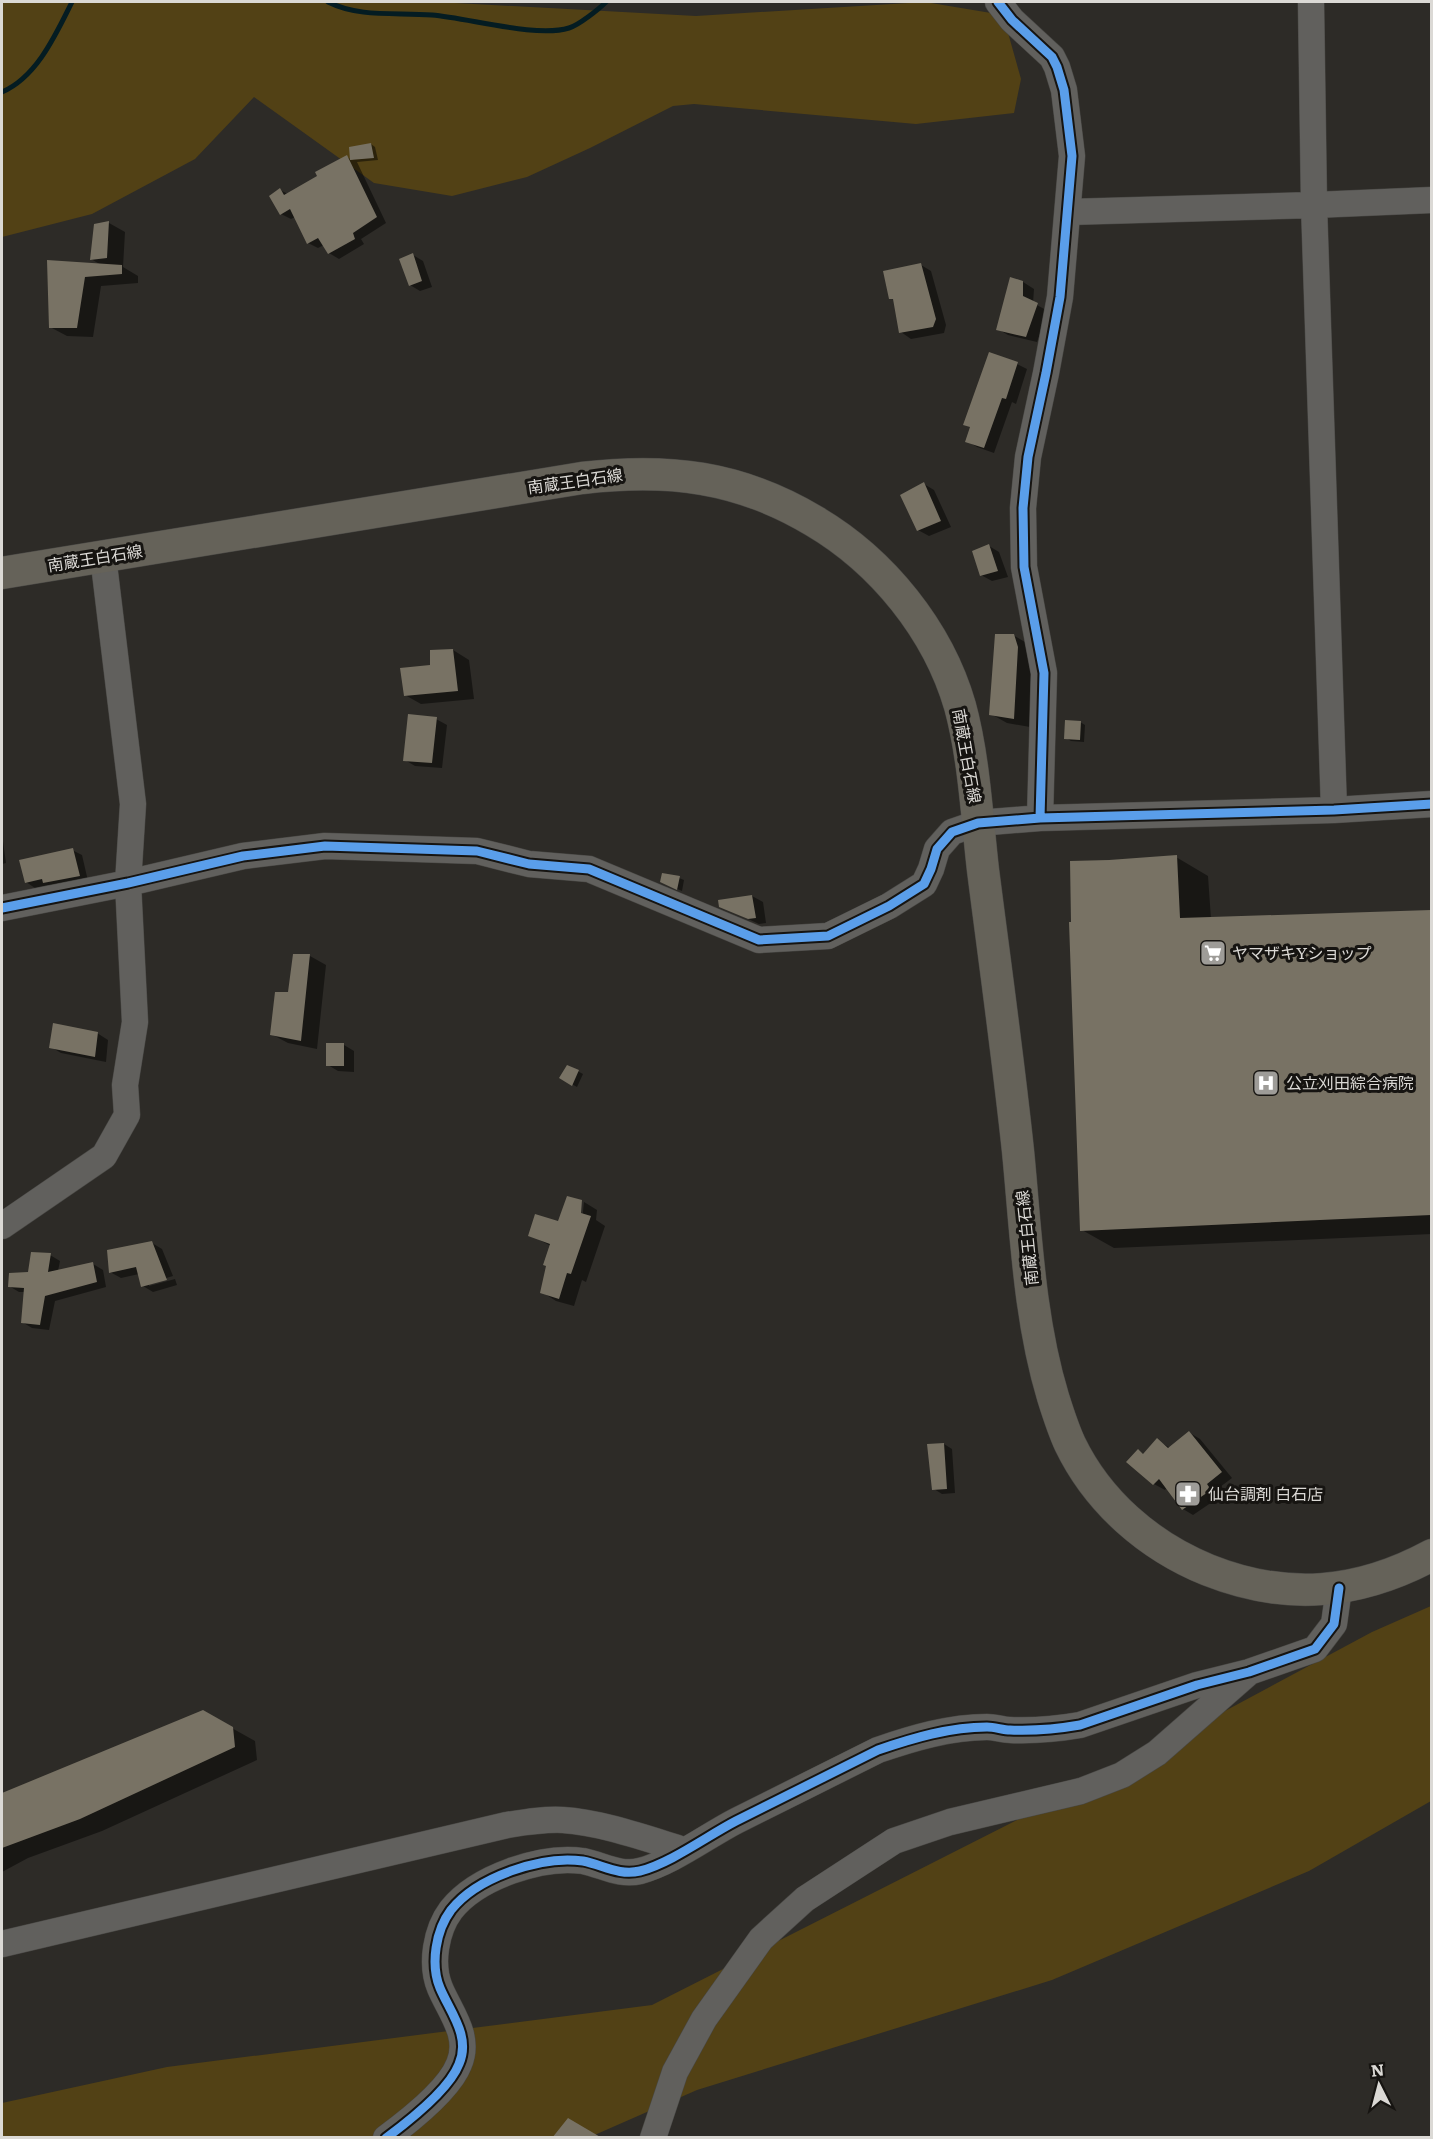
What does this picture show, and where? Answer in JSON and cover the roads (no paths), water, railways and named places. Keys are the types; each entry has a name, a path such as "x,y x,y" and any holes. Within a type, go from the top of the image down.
{"main road":[{"name":"南蔵王白石線","path":"2,573 582,478 627,473 693,476 757,492 800,512 827,528 875,568 898,593 930,635 948,670 961,710 978,823 1035,1306 1047,1378 1069,1443 1099,1489 1141,1532 1172,1552 1223,1576 1263,1587 1308,1591 1339,1588 1404,1570 1431,1556"}],"street":[{"path":"998,2 1012,20 1052,57 1061,79 1072,156 1058,307 1028,457 1023,508 1024,567 1044,673 1040,818"},
{"path":"1311,2 1314,205 1334,810"},
{"path":"1068,212 1431,200"},
{"path":"2,1226 104,1156 127,1114 125,1085 135,1022 128,883 133,804 103,556"},
{"path":"2,908 128,883 243,856 325,846 477,851 530,864 590,869 759,940 828,936 889,906 924,884 937,849 951,832 978,823 1040,818 1334,810 1431,804"},
{"path":"387,2138 417,2114 444,2086 459,2064 462,2053 462,2034 439,1986 436,1957 440,1932 444,1920 463,1898 496,1878 544,1862 570,1860 586,1862 622,1873 645,1869 868,1755 898,1743 926,1735 988,1727 1025,1730 1080,1725 1197,1685 1249,1672 1315,1649 1334,1624 1339,1588"},
{"path":"653,2138 675,2072 705,2019 761,1939 805,1899 894,1841 950,1822 1081,1791 1122,1775 1157,1753 1249,1672"},
{"path":"2,1944 507,1825 565,1820 684,1850"}],"waterway":[{"path":"2,92 14,85 35,65 52,41 72,2"},
{"path":"328,2 366,12 432,15 539,31 569,28 606,2"}],"place":[{"name":"ヤマザキYショップ","path":"1213,953"},
{"name":"公立刈田綜合病院","path":"1266,1083"},
{"name":"仙台調剤 白石店","path":"1188,1494"}]}
